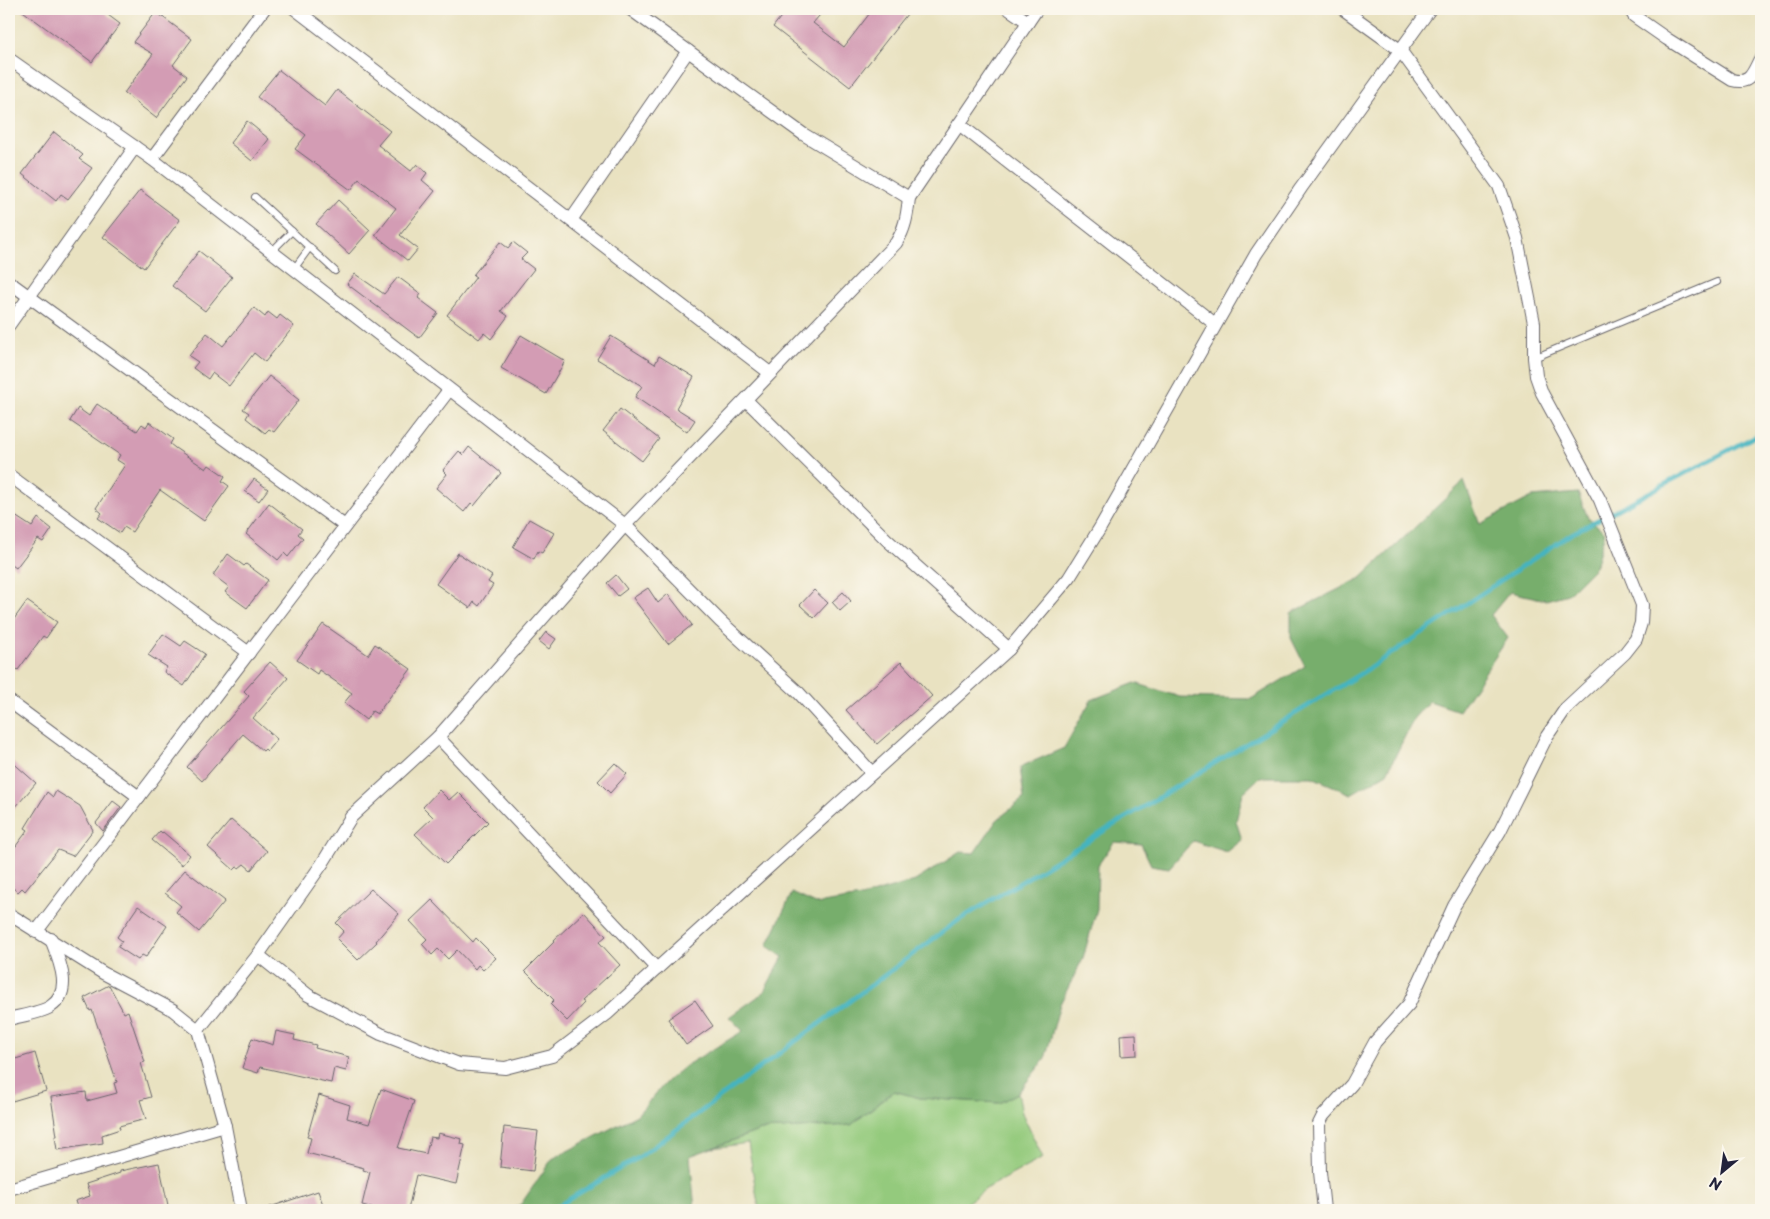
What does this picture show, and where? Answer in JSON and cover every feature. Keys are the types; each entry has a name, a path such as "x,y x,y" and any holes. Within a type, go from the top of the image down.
{"street":[{"path":"152,159 264,9"},
{"path":"295,9 770,373"},
{"path":"630,9 803,134 909,198"},
{"path":"1009,9 1028,22"},
{"path":"198,1030 258,955 322,864 350,817 438,737 626,525 896,243 907,221 909,198 1037,9"},
{"path":"1324,1210 1320,1172 1319,1124 1323,1116 1352,1084 1374,1042 1409,1004 1454,906 1500,831 1555,723 1566,708 1625,653 1636,639 1642,622 1642,606 1600,500 1542,392 1536,376 1534,323 1517,238 1499,186 1400,50 1343,9"},
{"path":"258,955 308,994 381,1034 459,1064 505,1068 552,1056 607,1014 1009,649 1069,578 1187,378 1215,324 1256,254 1430,9"},
{"path":"1631,9 1634,16 1732,80 1741,82 1750,78 1761,58"},
{"path":"571,220 688,51"},
{"path":"9,59 152,159 626,525 720,621 799,693 872,773"},
{"path":"959,124 1215,324"},
{"path":"9,325 134,147"},
{"path":"9,282 345,526"},
{"path":"36,932 449,390"},
{"path":"746,400 887,540 1009,649"},
{"path":"9,475 249,653"},
{"path":"9,701 139,797"},
{"path":"438,737 657,969"},
{"path":"9,914 103,973 173,1010 198,1030 225,1126 241,1210"},
{"path":"9,1019 49,1008 59,999 63,985 61,964 51,940"},
{"path":"9,1189 225,1126"}],"lane":[{"path":"256,197 335,271"},
{"path":"272,252 292,231"},
{"path":"294,269 310,247"},
{"path":"1534,358 1717,282"}],"green space":[{"path":"1464,481 1480,524 1532,497 1578,493 1588,518 1605,532 1595,567 1568,594 1546,600 1510,592 1491,615 1508,638 1459,711 1429,701 1414,718 1387,773 1351,794 1312,777 1260,777 1243,793 1236,821 1242,840 1227,852 1193,841 1169,868 1151,865 1141,844 1114,842 1098,865 1097,909 1083,958 1060,1004 1045,1059 1018,1093 999,1103 920,1098 894,1091 851,1125 761,1130 690,1156 695,1210 510,1210 521,1204 552,1159 637,1115 667,1081 685,1066 743,1031 729,1017 763,993 783,957 767,946 792,893 816,904 861,897 915,881 960,852 974,853 997,820 1024,798 1020,767 1064,748 1091,700 1135,683 1180,697 1251,699 1305,666 1291,638 1291,613 1361,578"},
{"path":"894,1091 920,1098 999,1103 1018,1093 1022,1113 1043,1158 990,1186 965,1204 923,1210 759,1210 748,1143 713,1148 761,1130 851,1125"}],"building":[{"path":"20,9 100,9 120,24 92,62"},
{"path":"787,9 825,9 813,23 844,47 873,9 911,9 850,87 773,27"},
{"path":"156,12 192,39 173,65 187,76 156,118 124,93 153,54 133,42"},
{"path":"279,70 325,106 337,90 390,131 378,145 411,171 417,164 427,173 422,180 435,191 400,235 418,249 408,261 375,235 396,208 359,179 351,190 295,149 306,135 257,97"},
{"path":"247,121 269,139 252,161 230,143"},
{"path":"54,132 83,155 79,159 92,168 68,199 61,194 56,201 22,174"},
{"path":"140,190 180,220 144,268 103,237"},
{"path":"338,200 370,230 349,254 316,224"},
{"path":"500,242 508,248 513,242 527,253 521,259 534,269 501,311 508,316 491,339 484,333 479,339 447,315 476,277 473,275"},
{"path":"199,251 232,277 205,311 172,286"},
{"path":"355,274 384,294 398,277 421,294 418,298 438,313 419,338 347,284"},
{"path":"254,308 265,317 268,312 277,319 280,315 294,326 265,362 254,353 229,386 212,373 208,379 193,368 198,362 189,356 207,333 223,346"},
{"path":"521,335 565,361 546,394 501,368"},
{"path":"611,336 655,364 659,356 694,377 676,408 695,420 687,432 635,397 642,386 597,359"},
{"path":"269,376 299,400 274,432 269,429 265,433 246,418 249,413 243,409"},
{"path":"97,404 137,431 142,424 146,427 149,422 173,439 170,444 175,448 206,469 209,465 225,476 222,481 229,486 204,521 160,490 132,532 124,527 120,533 98,518 102,513 96,508 125,465 117,460 120,455 70,421 78,408 89,416"},
{"path":"620,409 659,439 642,461 603,431"},
{"path":"469,447 501,473 474,506 471,503 464,512 436,488 447,474 443,470 459,451 463,455"},
{"path":"254,479 268,489 259,501 245,491"},
{"path":"269,503 302,529 298,534 303,538 288,557 284,553 278,560 246,534"},
{"path":"9,512 32,527 38,518 52,529 43,542 38,539 16,568 9,563"},
{"path":"529,519 554,533 542,553 538,551 534,559 513,547"},
{"path":"458,553 492,576 488,582 493,585 479,606 474,602 470,608 436,584"},
{"path":"228,554 268,580 247,608 225,592 229,587 213,575"},
{"path":"616,575 627,589 618,596 607,583"},
{"path":"648,588 658,603 668,594 692,625 668,644 633,598"},
{"path":"814,590 828,603 814,618 800,605"},
{"path":"843,592 851,601 840,611 832,602"},
{"path":"27,601 57,622 46,638 43,636 18,670 9,663 9,626"},
{"path":"323,624 368,655 375,644 411,669 377,714 372,711 366,720 344,703 352,693 319,670 317,674 297,660"},
{"path":"546,632 556,639 549,649 539,641"},
{"path":"163,634 181,646 185,641 205,654 184,686 164,672 167,667 148,655"},
{"path":"270,662 288,678 253,718 277,739 267,751 265,749 263,751 243,734 202,781 187,767 249,696 244,691"},
{"path":"901,662 932,696 877,744 846,710"},
{"path":"9,759 36,783 9,815"},
{"path":"615,763 627,774 610,793 598,781"},
{"path":"439,790 449,800 458,792 488,822 446,864 415,834 433,817 423,807"},
{"path":"56,791 80,806 93,830 73,856 58,850 25,891 22,888 18,892 9,885 9,855 28,830 25,828 47,792 53,797"},
{"path":"113,801 121,807 103,831 96,823"},
{"path":"231,820 267,851 251,870 244,864 234,870 208,847"},
{"path":"160,831 190,855 182,865 152,840"},
{"path":"185,870 225,901 199,932 176,912 181,906 165,893"},
{"path":"371,889 399,914 377,942 358,960 337,939 344,931 336,923"},
{"path":"432,900 473,942 476,938 496,958 483,970 478,965 475,969 457,950 448,959 438,949 432,955 422,944 427,939 410,921"},
{"path":"138,906 167,926 146,957 142,955 138,960 118,947 122,941 117,937"},
{"path":"584,912 606,936 599,942 620,965 581,1001 584,1003 567,1021 550,1004 554,1000 525,971"},
{"path":"109,985 124,1013 128,1011 145,1062 141,1063 151,1097 140,1100 146,1119 119,1126 120,1129 102,1135 103,1143 57,1150 55,1136 57,1136 51,1097 86,1092 87,1101 117,1093 114,1083 117,1082 92,1010 90,1011 84,998"},
{"path":"695,1000 713,1026 686,1045 668,1019"},
{"path":"276,1031 295,1035 294,1040 316,1045 315,1048 349,1057 346,1071 334,1068 331,1083 260,1067 258,1073 242,1068 252,1038 273,1045"},
{"path":"1136,1034 1137,1055 1121,1056 1120,1035"},
{"path":"35,1053 46,1091 9,1102 9,1061"},
{"path":"381,1089 414,1101 398,1148 426,1154 430,1137 437,1138 438,1133 462,1139 461,1144 465,1145 456,1184 416,1175 408,1210 398,1208 397,1210 384,1210 362,1205 370,1172 363,1170 364,1168 307,1153 311,1138 307,1137 319,1095 350,1105 347,1118 369,1124"},
{"path":"504,1127 538,1131 533,1171 500,1167"},
{"path":"159,1163 169,1210 78,1210 75,1201 90,1196 86,1184 120,1173 120,1171"},
{"path":"318,1191 325,1210 267,1210 267,1208"}],"waterway":[{"path":"551,1210 641,1156 959,920 1368,669 1571,534 1761,433"},
{"path":"1760,1210 1761,1205"}]}
